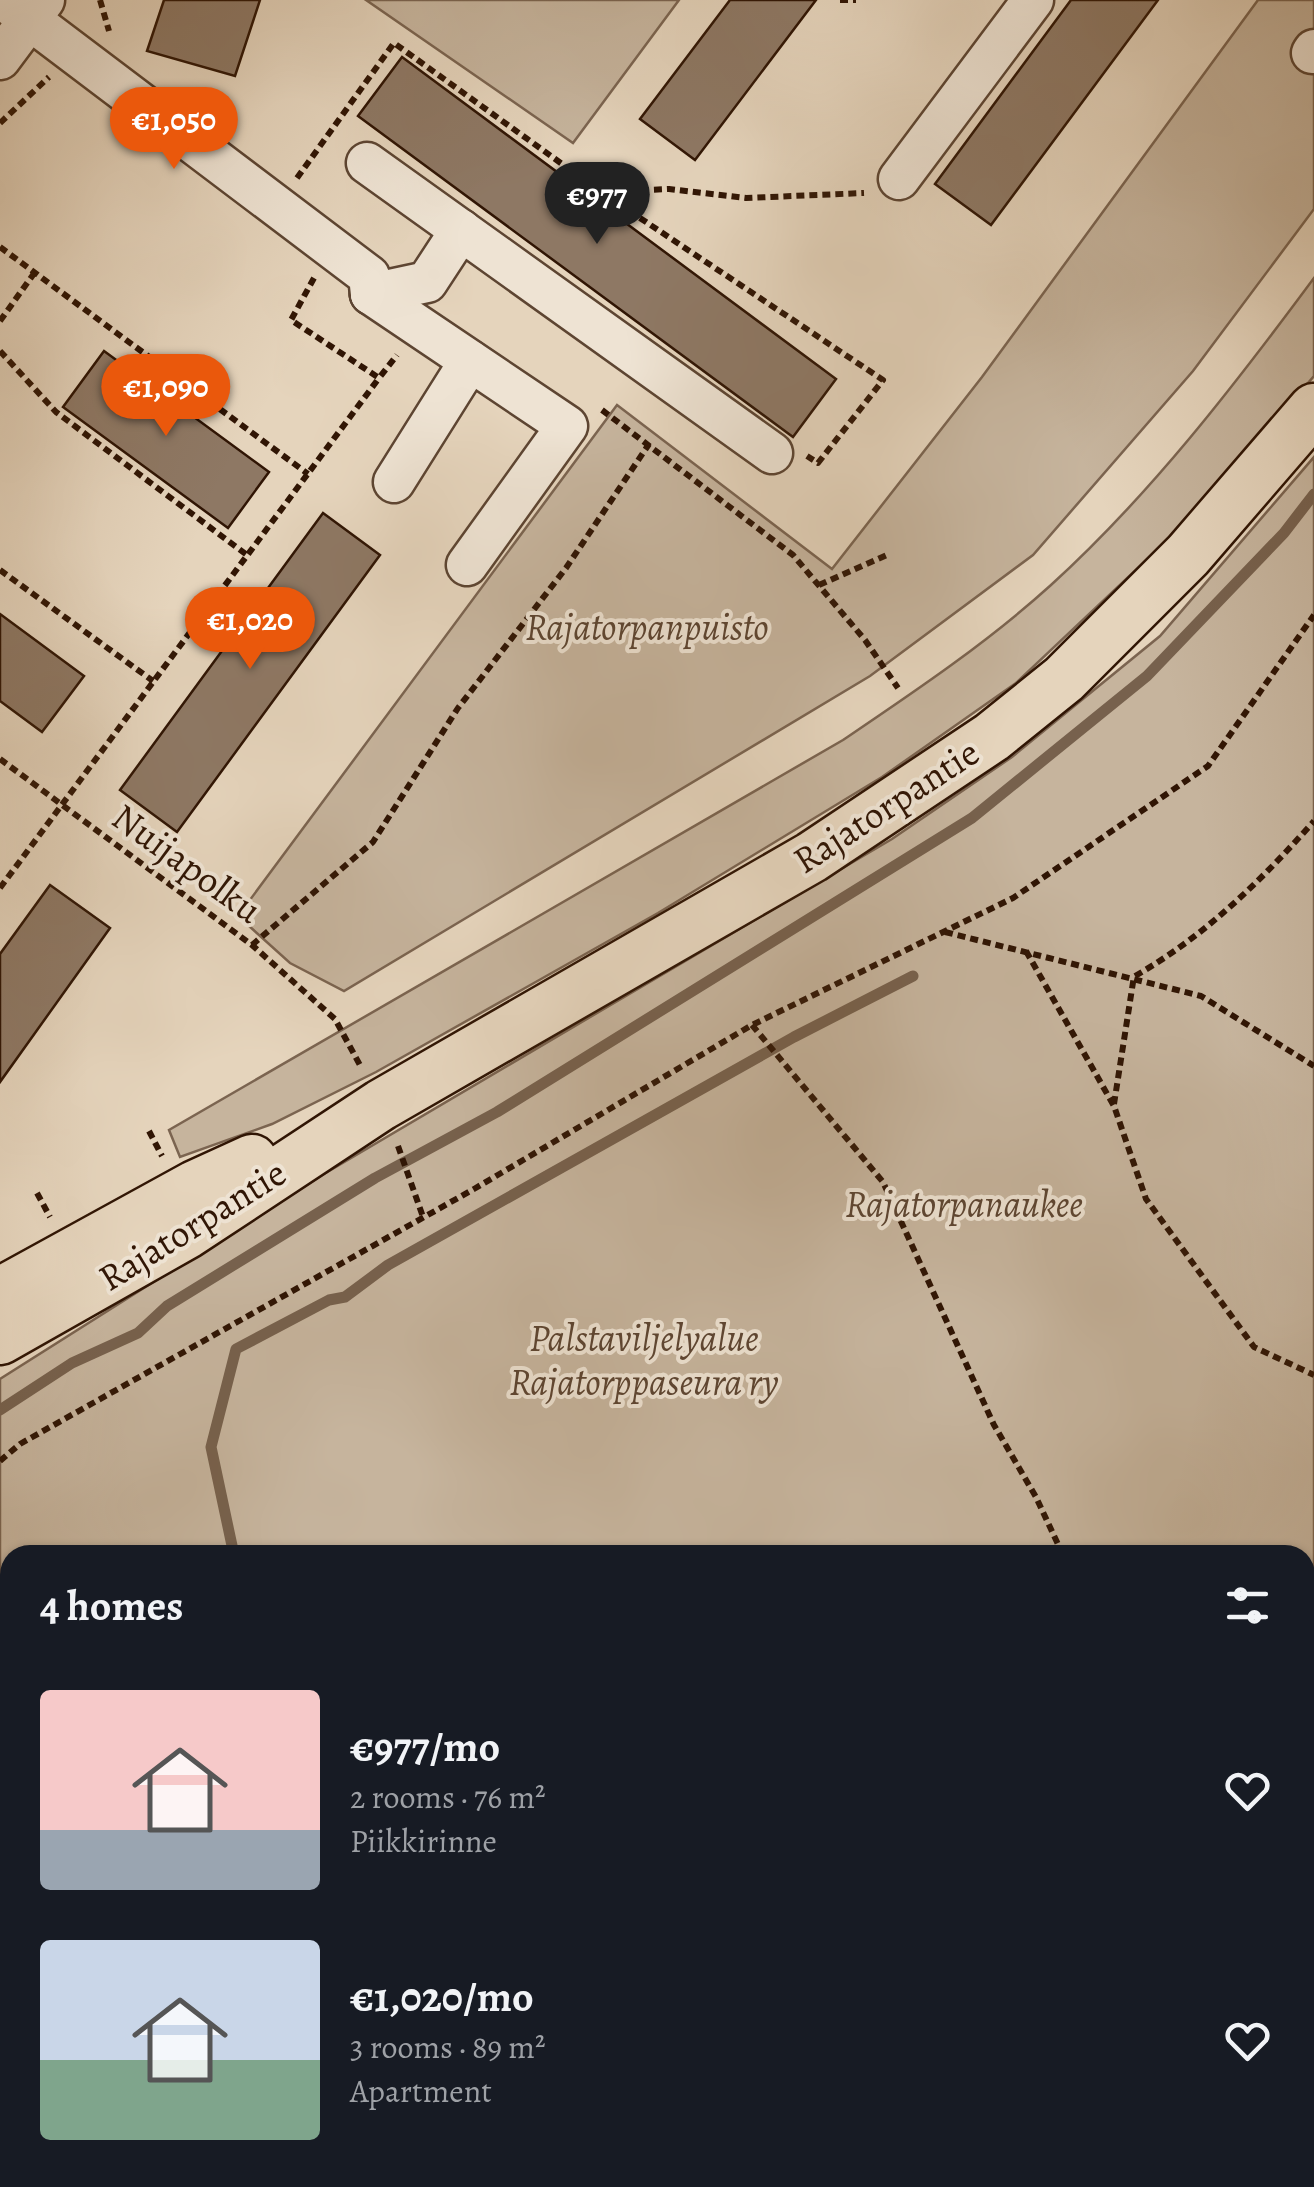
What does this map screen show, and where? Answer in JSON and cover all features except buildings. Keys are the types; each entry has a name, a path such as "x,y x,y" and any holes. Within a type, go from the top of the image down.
{"main road":[{"name":"Rajatorpantie","path":"0,1339 187,1233 381,1105 812,856 992,737 1064,679 1162,582 1260,477 1314,409"},
{"name":"Rajatorpantie","path":"0,1293 195,1186 381,1105"}],"street":[{"path":"899,179 1033,0"},
{"path":"0,60 26,6 368,276 371,294 567,426 468,565"},
{"path":"367,163 772,453"},
{"path":"371,294 426,282 461,230"},
{"path":"394,482 470,361"}],"path":[{"path":"840,0 856,0"},
{"path":"296,179 394,43 601,192 882,380 818,463 789,444 772,453"},
{"path":"601,192 669,188 746,198 812,197 867,193 899,179"},
{"path":"0,247 308,474"},
{"path":"0,321 35,272"},
{"path":"0,351 56,412 247,555"},
{"path":"0,888 378,378"},
{"path":"597,406 793,555 898,688"},
{"path":"252,944 354,862 373,842 458,708 556,582 649,444"},
{"path":"818,585 886,555"},
{"path":"0,570 153,681"},
{"path":"0,1462 20,1444 423,1217 752,1025 1013,898 1208,766 1314,616"},
{"name":"Nuijapolku","path":"0,759 252,944 335,1020 381,1105"},
{"path":"1134,976 1182,949 1270,870 1314,821"},
{"path":"944,932 1134,976 1201,996 1314,1066"},
{"path":"1026,952 1114,1106 1146,1199 1254,1348 1314,1375"},
{"path":"1114,1106 1134,976"},
{"path":"752,1025 883,1182 994,1426 1036,1496 1058,1545"},
{"path":"400,1152 423,1217"}],"green space":[{"path":"366,0 679,0 573,143"},
{"name":"Rajatorpanpuisto","path":"1258,0 1314,0 1314,209 1193,371 1033,555 870,676 344,991 290,963 238,916 617,405 832,569 982,377"},
{"path":"1314,278 1314,376 1192,517 1016,683 882,777 658,913 376,1072 272,1124 180,1157 169,1130 843,740 976,647 1051,585 1157,477"},
{"name":"Rajatorpanaukee","path":"1314,457 1314,1545 0,1545 0,1379 324,1174 892,839 1012,757 1160,636"}],"waterway":[{"path":"0,1410 72,1363 138,1333 167,1306 375,1178 497,1112 972,818 1147,676 1284,533 1314,494"},
{"path":"232,1545 211,1447 236,1349 329,1300 345,1297 388,1265 794,1037 913,976"}],"park label":[{"name":"Palstaviljelyalue Rajatorppaseura ry","path":"644,1360"}]}
